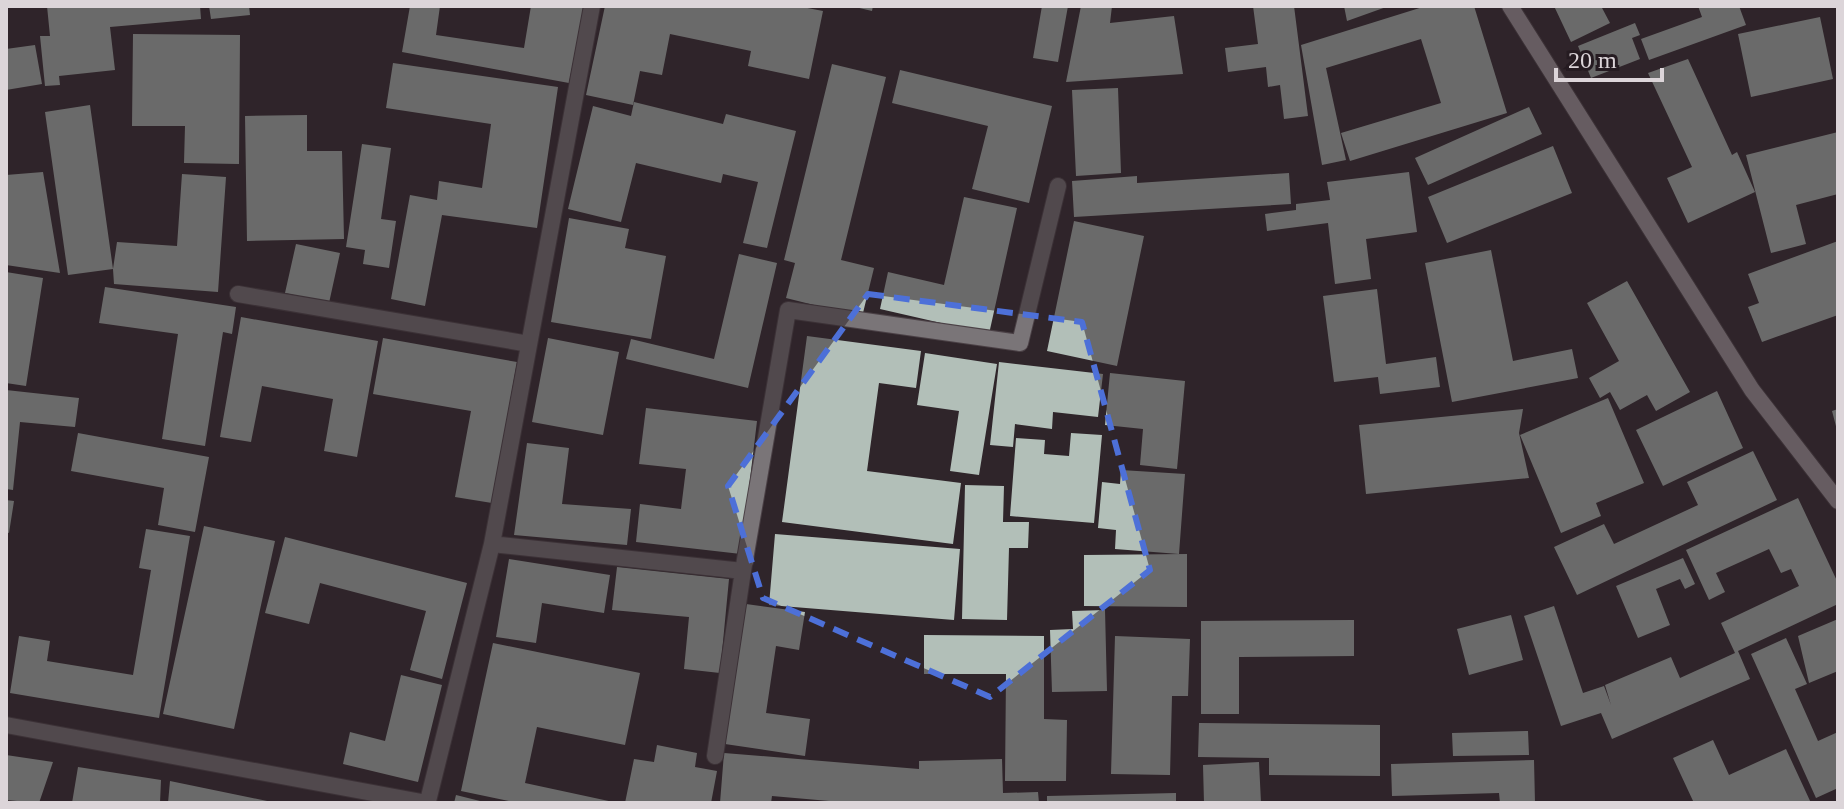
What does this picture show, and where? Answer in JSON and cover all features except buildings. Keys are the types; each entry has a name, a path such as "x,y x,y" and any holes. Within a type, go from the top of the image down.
{"main road":[{"path":"1510,6 1752,390 1838,501"}],"street":[{"path":"6,725 428,802 492,544 592,6"},
{"path":"715,756 788,310 1020,343 1058,186"},
{"path":"238,294 529,344"},
{"path":"492,544 743,571"}],"highlighted area":[{"path":"868,294 1082,322 1150,570 990,697 763,598 728,486"}]}
